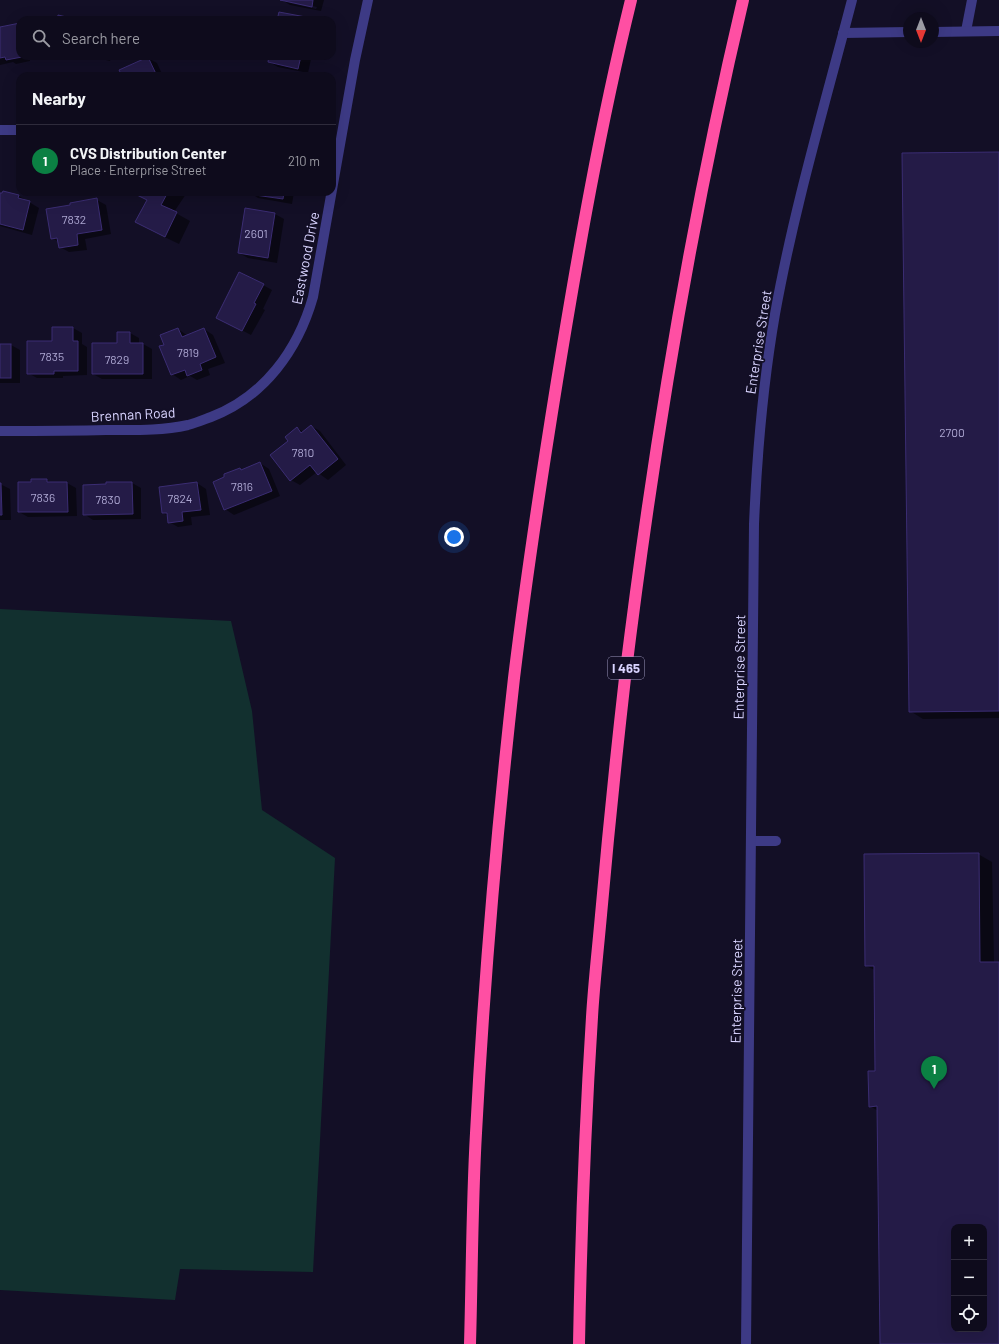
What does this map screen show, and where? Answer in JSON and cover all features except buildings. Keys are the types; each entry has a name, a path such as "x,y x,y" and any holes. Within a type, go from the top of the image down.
{"highway":[{"path":"470,1344 473,1197 487,957 514,676 538,500 576,268 597,149 630,0"},
{"name":"I 465","path":"579,1344 592,1014 613,782 637,580 668,374 681,300 715,122 743,0"}],"street":[{"name":"Eastwood Drive","path":"336,167 355,60 368,0"},
{"name":"Enterprise Street","path":"746,1344 754,524 762,408 775,313 788,250 852,0"},
{"path":"966,32 972,0"},
{"path":"939,32 999,31"},
{"path":"843,33 903,32"},
{"path":"0,130 16,130"},
{"name":"Eastwood Drive","path":"257,388 265,382 292,348 303,327 315,286 331,196"},
{"name":"Brennan Road","path":"0,431 156,430 178,427 200,422 230,409 248,397 257,388"},
{"path":"751,841 776,841"}],"green space":[{"path":"0,609 231,621 252,711 262,810 335,858 313,1272 180,1269 175,1300 0,1290"}],"place":[{"name":"CVS Distribution Center","path":"934,1089"}]}
